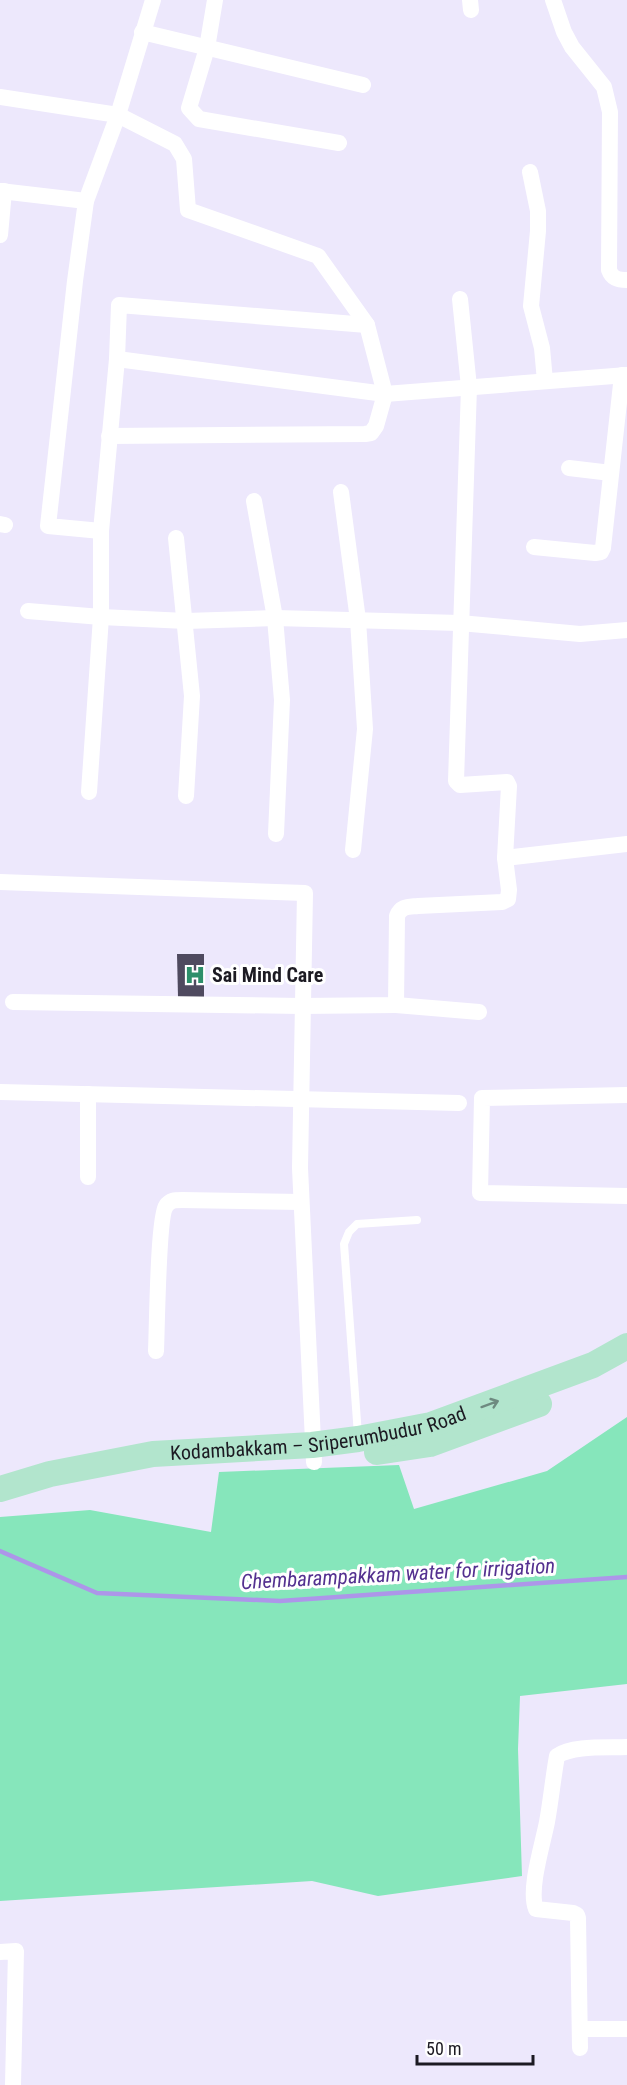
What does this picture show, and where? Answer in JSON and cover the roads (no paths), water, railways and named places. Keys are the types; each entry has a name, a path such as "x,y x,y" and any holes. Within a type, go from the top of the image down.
{"main road":[{"name":"Kodambakkam – Sriperumbudur Road","path":"0,1489 50,1474 153,1454 313,1453 358,1439 430,1425 593,1365 627,1346"},
{"name":"Kodambakkam – Sriperumbudur Road","path":"0,1505 143,1471 313,1453 430,1444 559,1397 627,1365"}],"street":[{"path":"101,531 48,526 86,201 117,115 153,0"},
{"path":"215,0 207,48 189,108 199,118 339,143"},
{"path":"553,0 572,47 604,87 607,95 610,112 609,270 611,276 616,279 627,280"},
{"path":"142,32 363,85"},
{"path":"0,97 117,115 174,144 184,159 188,210 318,256 367,325 386,394 376,426 365,435 109,436"},
{"path":"530,172 538,211 531,306 542,348 545,381"},
{"path":"0,235 2,191 86,201"},
{"path":"396,1005 397,916 400,910 404,907 502,902 508,899 509,890 505,858 509,786 507,782 460,785 456,781 469,387 460,299"},
{"path":"89,792 101,617 101,531 117,359 119,305 367,325"},
{"path":"117,359 386,394 624,375 601,552 534,547"},
{"path":"569,468 611,473"},
{"path":"341,492 358,620 365,729 353,850"},
{"path":"254,501 275,618 282,700 276,834"},
{"path":"176,538 192,696 186,796"},
{"path":"28,611 186,621 275,618 460,623 580,634 627,630"},
{"path":"505,858 627,844"},
{"path":"0,882 305,893 301,1006 300,1168 313,1453"},
{"path":"13,1002 396,1005 479,1012"},
{"path":"0,1092 459,1103"},
{"path":"88,1094 88,1177"},
{"path":"627,1095 482,1098 480,1193 627,1196"},
{"path":"156,1351 161,1229 164,1208 171,1201 182,1200 301,1202"},
{"path":"580,2048 578,1918 573,1913 536,1910 534,1902 537,1864 547,1820 556,1756 575,1750 627,1747"},
{"path":"0,1952 16,1951 13,2085"},
{"path":"580,2029 627,2029"}],"lane":[{"path":"358,1439 344,1244 349,1232 357,1224 417,1220"}],"waterway":[{"name":"Chembarampakkam water for irrigation","path":"0,1551 97,1593 280,1601 627,1577"}],"place":[{"name":"Sai Mind Care","path":"195,975"}]}
